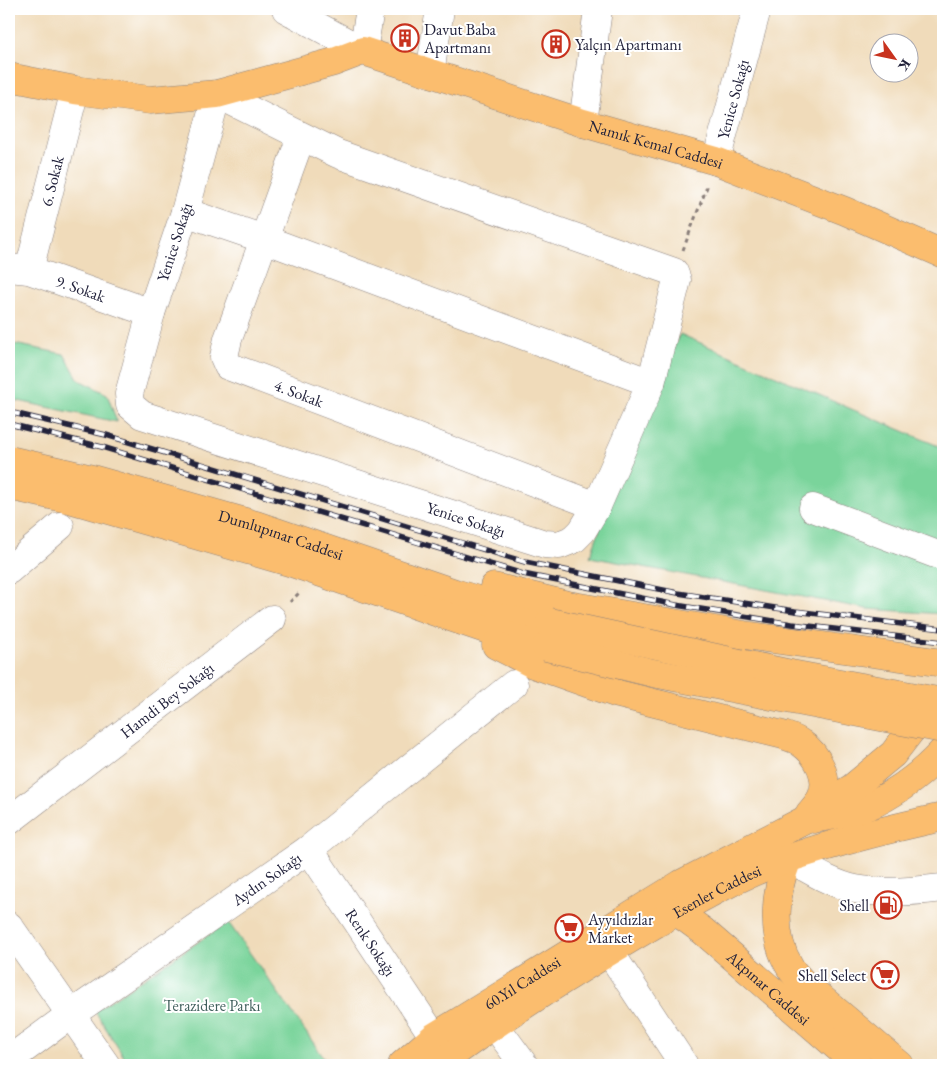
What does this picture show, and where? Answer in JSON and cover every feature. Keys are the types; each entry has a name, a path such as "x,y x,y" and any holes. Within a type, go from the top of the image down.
{"main road":[{"name":"Namık Kemal Caddesi","path":"363,52 716,162 845,211 943,254"},
{"path":"9,78 75,90 150,100 216,94 334,62 363,52"},
{"name":"Dumlupınar Caddesi","path":"9,460 45,467 256,525 455,593 548,635"},
{"name":"Dumlupınar Caddesi","path":"9,486 64,498 138,518 319,572 488,630 548,635"},
{"path":"403,575 473,583 568,605 744,635 943,663"},
{"path":"420,606 533,664 618,694 783,735 800,742 814,755 824,775 825,786 821,798 805,820"},
{"path":"548,635 791,674 943,702"},
{"path":"548,635 653,673 943,729"},
{"path":"805,820 859,782 894,754 943,688"},
{"path":"805,820 840,814 873,804 912,779 934,762 943,751"},
{"name":"Esenler Caddesi","path":"438,1065 494,1024 608,951 677,912 740,880 788,858 943,816"},
{"name":"60.Yıl Caddesi","path":"402,1065 434,1037 681,884 805,820"},
{"name":"Akpınar Caddesi","path":"788,858 780,878 777,914 783,951 790,967 802,982 900,1065"},
{"name":"Akpınar Caddesi","path":"677,912 703,931 858,1065"}],"street":[{"path":"286,9 363,52 370,9"},
{"path":"430,73 440,9"},
{"path":"583,122 598,9"},
{"name":"Yenice Sokağı","path":"716,162 757,9"},
{"name":"6. Sokak","path":"19,269 75,90"},
{"path":"216,94 338,154 674,272"},
{"name":"Yenice Sokağı","path":"216,94 185,212 151,314 129,394 130,405 142,415 545,544 559,545 574,539 582,531 597,506 651,383 677,280 674,272"},
{"name":"4. Sokak","path":"301,137 228,339 224,357 228,366 597,506"},
{"path":"185,212 264,239 651,383"},
{"name":"9. Sokak","path":"19,269 151,314"},
{"path":"813,508 943,557"},
{"path":"9,570 60,526"},
{"name":"Hamdi Bey Sokağı","path":"9,821 272,620"},
{"name":"Aydın Sokağı","path":"9,1060 309,849 514,684"},
{"name":"Renk Sokağı","path":"309,849 434,1037"},
{"path":"788,858 831,881 855,889 897,892 943,888"},
{"path":"9,926 106,1065"},
{"path":"608,951 684,1065"},
{"path":"494,1024 524,1065"}],"path":[{"name":"Yenice Sokağı","path":"674,272 716,162"},
{"path":"272,620 319,572"}],"green space":[{"path":"680,334 943,448 943,614 867,609 590,557 617,480"},
{"path":"9,343 64,354 79,380 107,394 117,422 9,399"},
{"name":"Terazidere Parkı","path":"228,922 329,1065 129,1065 95,1011"}],"railway":[{"path":"9,412 106,435 525,562 678,593 795,611 943,629"},
{"path":"9,424 102,447 523,574 676,605 792,624 943,642"}],"place":[{"name":"Davut Baba Apartmanı","path":"405,38"},
{"name":"Yalçın Apartmanı","path":"556,44"},
{"name":"Shell","path":"888,905"},
{"name":"Ayyıldızlar Market","path":"569,928"},
{"name":"Shell Select","path":"885,975"}]}
